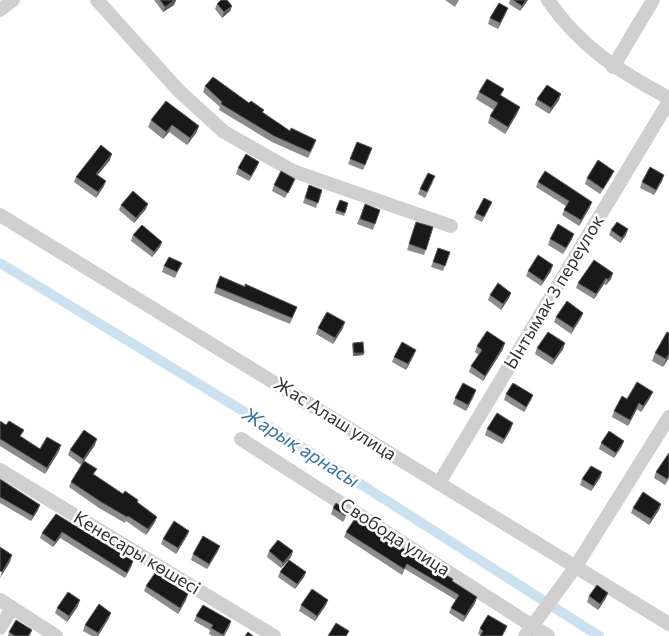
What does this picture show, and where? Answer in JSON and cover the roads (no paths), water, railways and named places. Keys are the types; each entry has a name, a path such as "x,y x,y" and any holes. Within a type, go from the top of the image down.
{"street":[{"path":"0,10 13,0"},
{"path":"97,0 179,91 224,132 293,170 451,226"},
{"path":"548,0 562,20 601,58 613,67 669,99"},
{"path":"613,67 654,0"},
{"name":"Ынтымак 3 переулок","path":"440,483 669,99"},
{"name":"Жас Алаш улица","path":"0,215 669,624"},
{"path":"528,631 576,566 669,417"},
{"name":"Свобода улица","path":"241,439 528,631 548,636"},
{"name":"Кенесары көшесі","path":"0,470 274,636"},
{"path":"0,600 56,636"},
{"path":"0,628 12,608"}],"waterway":[{"name":"Жарық арнасы","path":"0,263 307,450 599,636"}]}
